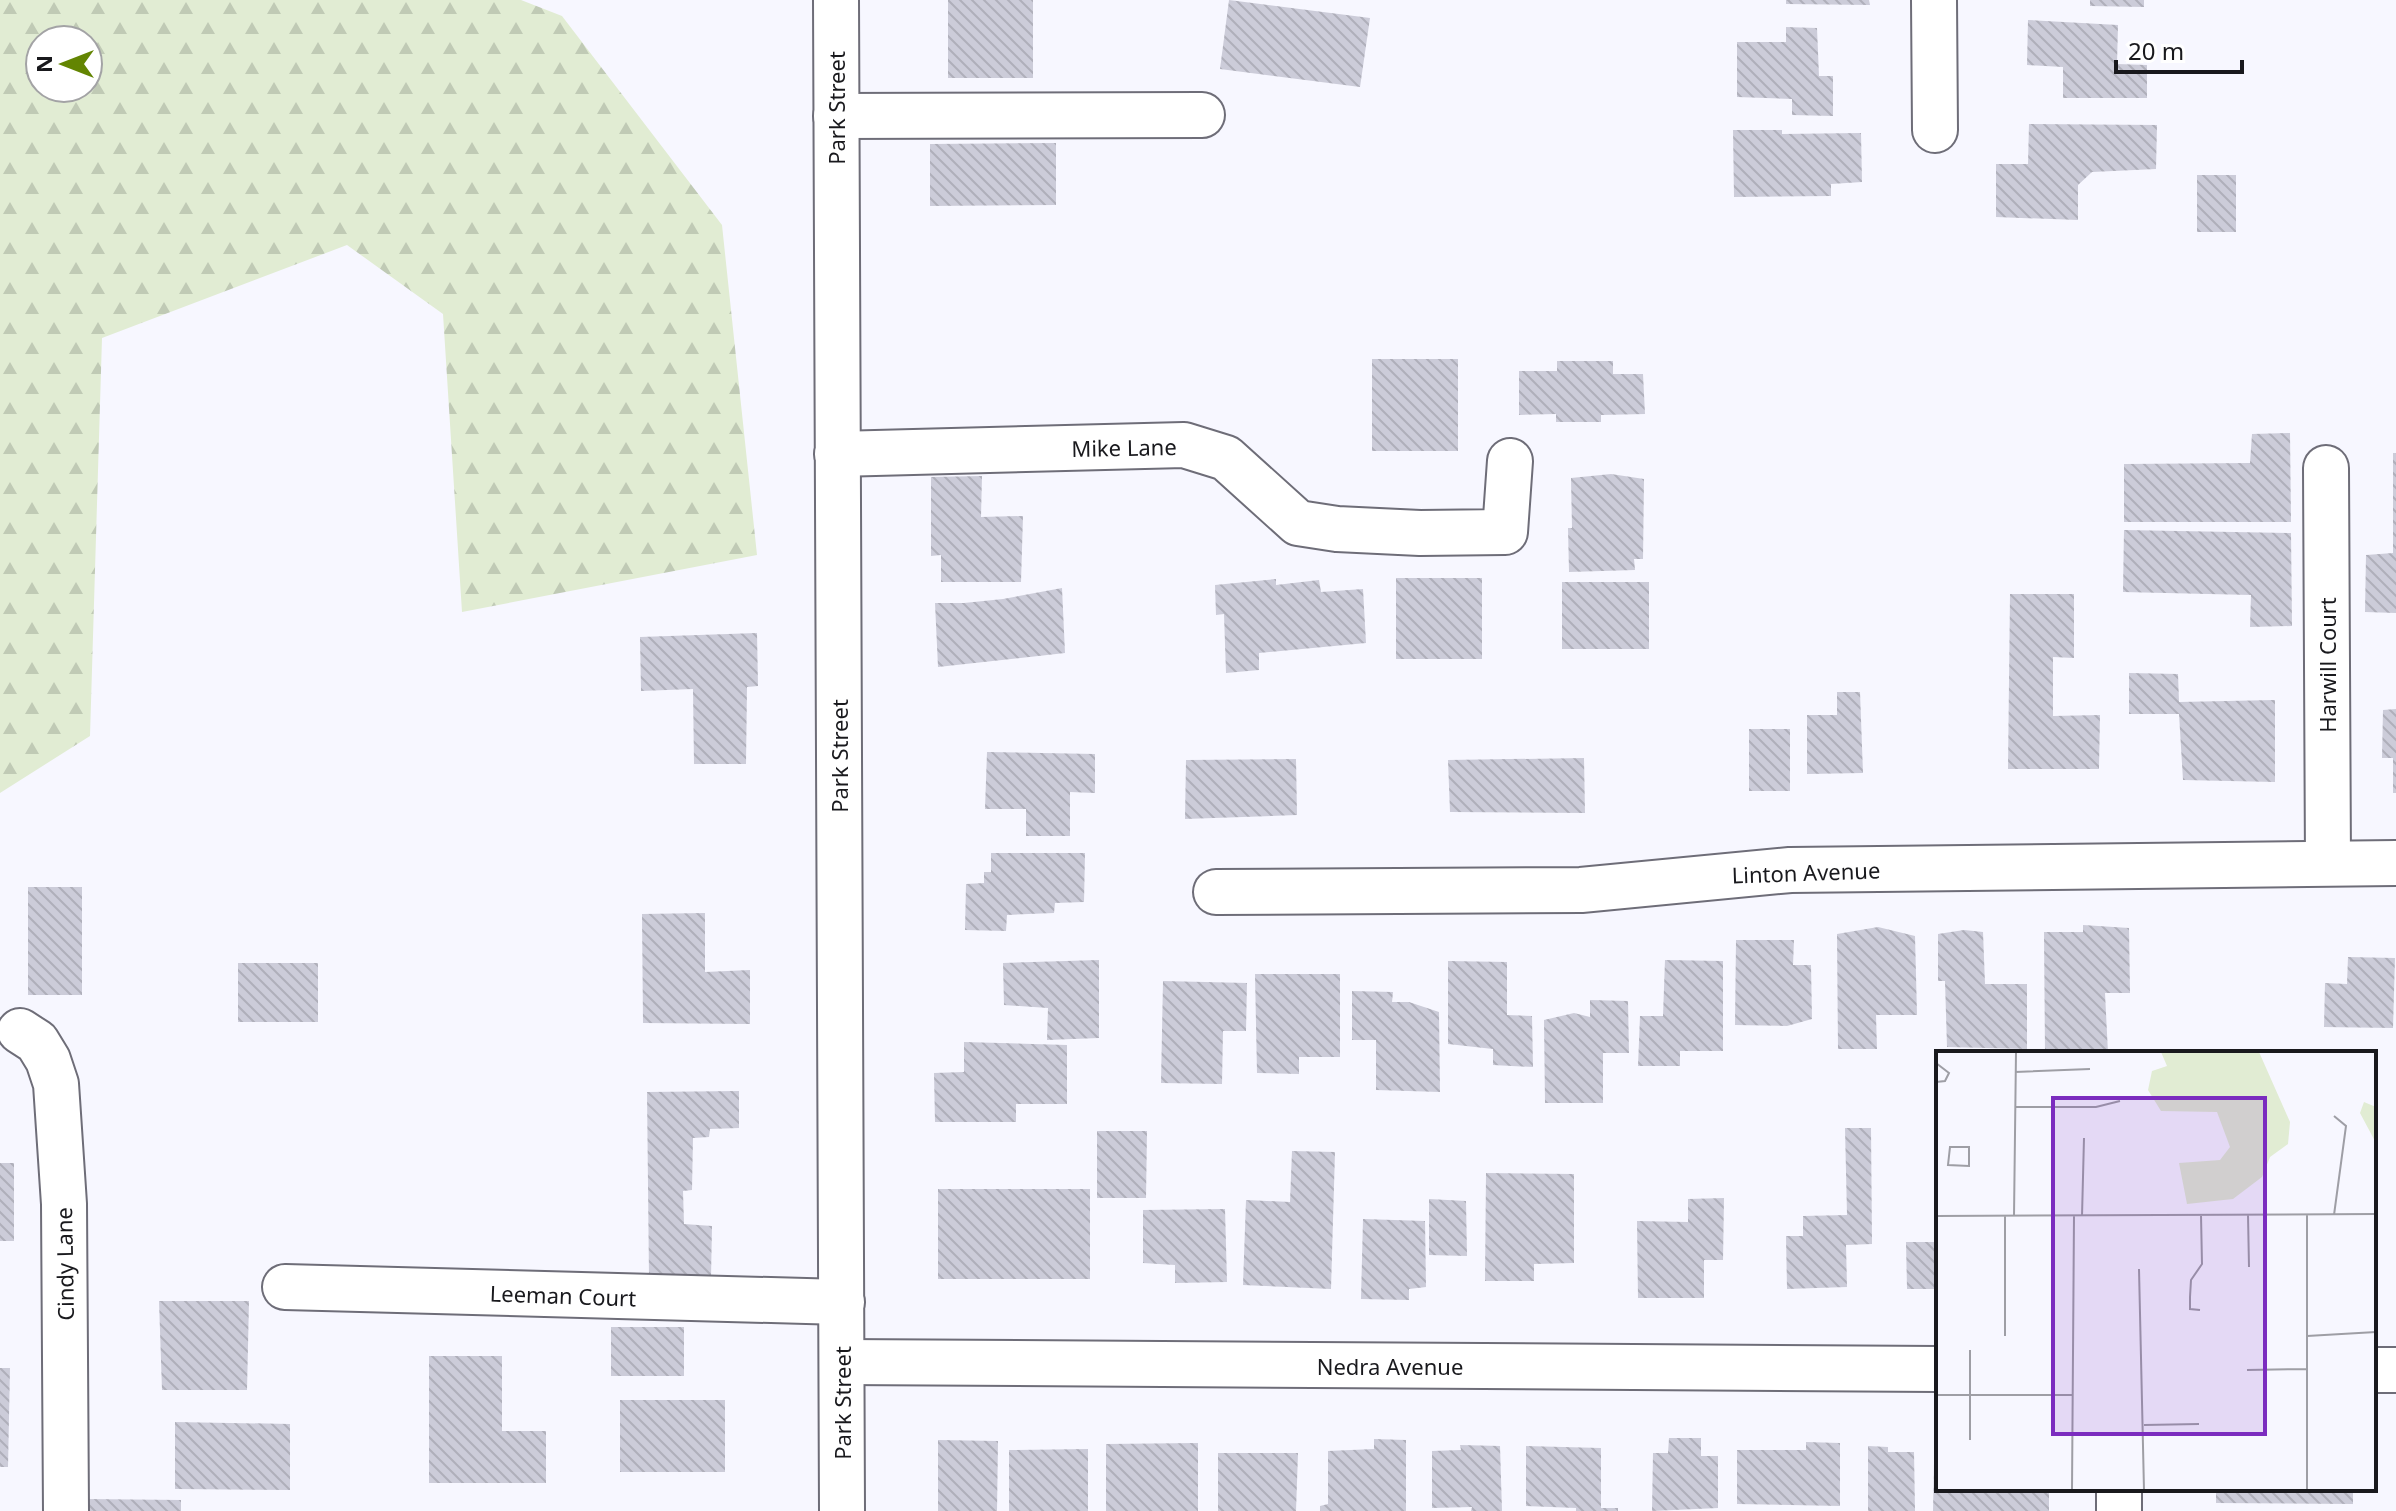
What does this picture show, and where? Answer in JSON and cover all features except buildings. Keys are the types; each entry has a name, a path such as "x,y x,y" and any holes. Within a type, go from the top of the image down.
{"street":[{"name":"Park Street","path":"836,0 842,1511"},
{"path":"1934,0 1935,130"},
{"path":"836,116 1202,115"},
{"name":"Mike Lane","path":"837,454 1184,445 1226,458 1298,523 1337,529 1420,533 1505,532 1510,461"},
{"name":"Harwill Court","path":"2326,468 2328,863"},
{"name":"Linton Avenue","path":"1216,892 1581,890 1790,870 2396,863"},
{"name":"Cindy Lane","path":"20,1031 37,1042 48,1060 56,1084 64,1204 66,1511"},
{"name":"Leeman Court","path":"285,1287 842,1302"},
{"name":"Nedra Avenue","path":"842,1362 1936,1369"}],"green space":[{"path":"0,0 521,0 562,16 722,225 757,555 462,612 443,314 347,245 102,338 90,736 0,793"}]}
